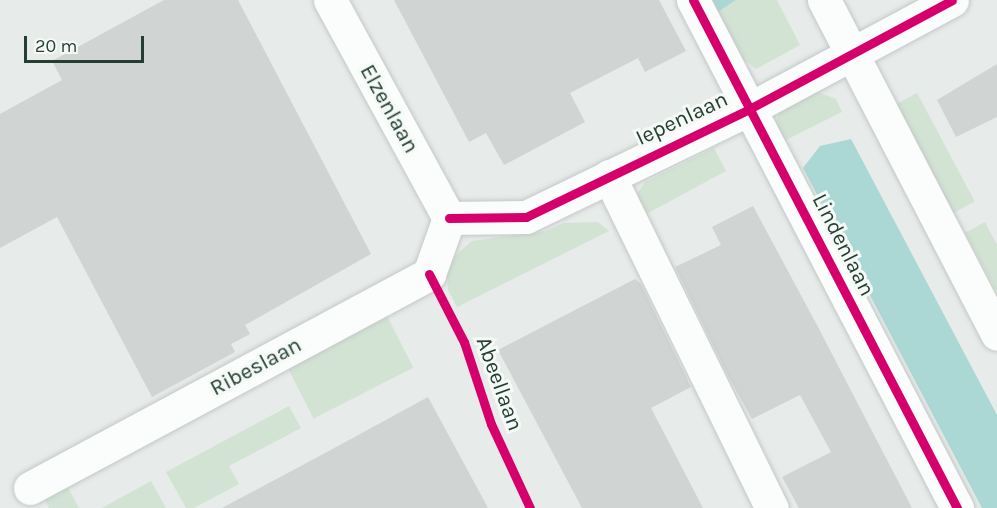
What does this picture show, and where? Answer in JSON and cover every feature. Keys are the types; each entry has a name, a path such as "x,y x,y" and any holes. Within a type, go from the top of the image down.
{"street":[{"name":"Elzenlaan","path":"330,0 449,218"},
{"name":"Lindenlaan","path":"693,0 957,508"},
{"path":"824,0 997,334"},
{"name":"Iepenlaan","path":"449,218 526,217 751,108 952,0"},
{"path":"609,176 772,508"},
{"name":"Ribeslaan","path":"30,488 429,274 449,218"}],"green space":[{"path":"736,0 777,0 800,45 756,69 743,59 718,12"},
{"path":"810,89 836,99 842,112 778,144 773,133 782,103"},
{"path":"917,93 975,202 953,213 895,105"},
{"path":"714,148 726,171 639,218 636,195 645,182"},
{"path":"598,222 609,231 457,307 448,290 447,271 456,255 472,241 546,231 564,223"},
{"path":"985,222 997,245 997,292 965,233"},
{"path":"387,316 413,368 314,419 287,367"},
{"path":"289,406 301,428 229,466 239,484 194,508 186,508 166,472"},
{"path":"151,481 166,508 102,508"},
{"path":"67,486 79,508 49,508 44,499"}],"water":[{"path":"711,0 736,0 718,12"},
{"path":"851,139 997,415 997,508 982,508 803,168 820,146"}],"building":[{"path":"164,0 238,0 371,254 245,325 250,334 231,344 235,352 152,397 57,217 0,248 0,114 62,80 52,61"},
{"path":"394,0 659,0 686,51 645,72 638,58 570,93 585,122 504,165 486,133 469,142"},
{"path":"997,64 997,117 956,137 937,100"},
{"path":"753,206 912,508 799,508 782,477 831,452 800,395 752,419 728,376 675,267 721,245 712,227"},
{"path":"635,279 641,284 691,387 651,408 703,508 582,508 498,350"},
{"path":"428,397 488,508 222,508 327,452"}],"cycle path":[{"path":"693,0 957,508"},
{"path":"449,218 526,217 751,108 952,0"},
{"name":"Abeellaan","path":"429,274 464,342 491,424 530,508"}]}
